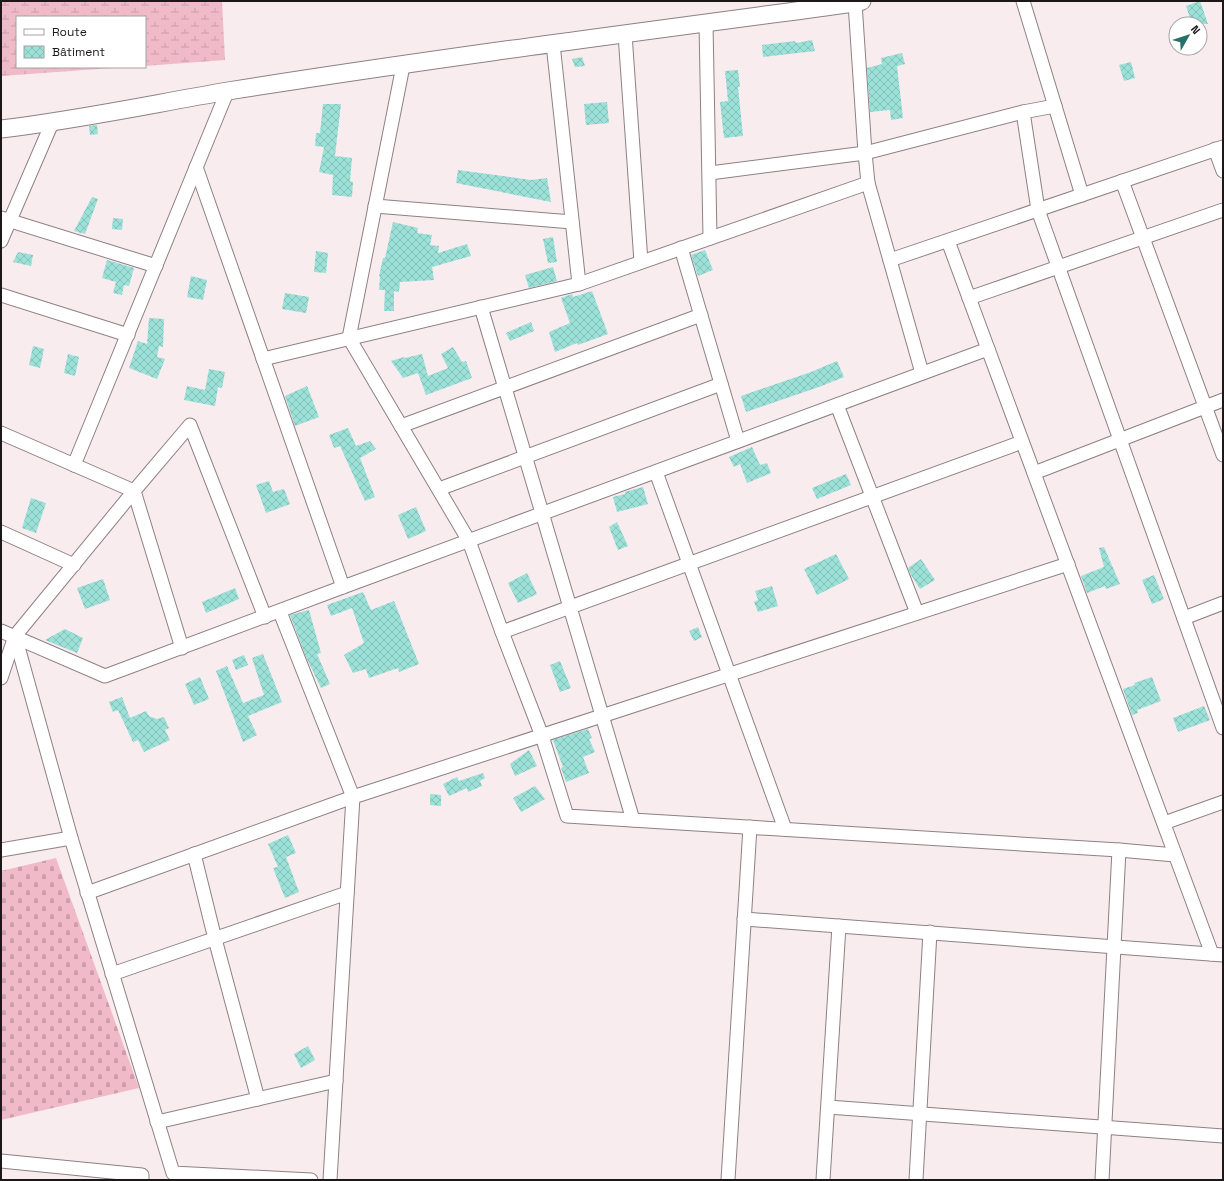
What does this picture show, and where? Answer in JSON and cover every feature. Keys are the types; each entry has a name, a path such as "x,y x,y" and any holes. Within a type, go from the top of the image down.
{"street":[{"path":"1023,1 1082,195"},
{"path":"1,129 52,123 227,92 553,44 859,2 864,153 868,183 922,374"},
{"path":"706,23 710,173 710,238"},
{"path":"625,34 641,262"},
{"path":"553,44 579,284"},
{"path":"403,66 349,338 469,541 542,736 567,816 1119,850 1175,855"},
{"path":"74,465 227,92"},
{"path":"710,173 864,153 1023,112 1055,106"},
{"path":"1023,112 1038,210 1223,728"},
{"path":"1,241 6,219 52,123"},
{"path":"890,260 1219,148 1223,171"},
{"path":"196,167 343,587"},
{"path":"1122,181 1223,455"},
{"path":"263,359 579,284 868,183"},
{"path":"375,206 572,222"},
{"path":"969,298 1223,210"},
{"path":"6,219 156,266"},
{"path":"744,919 1218,954 1175,855 948,241"},
{"path":"681,248 738,441"},
{"path":"1,295 128,335"},
{"path":"481,307 633,820"},
{"path":"401,426 701,315"},
{"path":"1,631 105,676 988,349"},
{"path":"439,489 721,384"},
{"path":"1034,473 1223,400"},
{"path":"837,405 917,613"},
{"path":"1,678 15,636 190,425 265,617"},
{"path":"1,433 134,491 182,648"},
{"path":"502,632 1022,442"},
{"path":"656,472 785,829"},
{"path":"1,532 74,565"},
{"path":"87,893 353,798 1068,564"},
{"path":"1184,618 1223,603"},
{"path":"280,612 353,798 330,1180"},
{"path":"15,636 87,893 173,1173 311,1180"},
{"path":"1164,823 1223,802"},
{"path":"728,1180 750,827"},
{"path":"1,850 71,838"},
{"path":"1102,1180 1119,850"},
{"path":"194,854 214,939 258,1099"},
{"path":"112,974 347,894"},
{"path":"823,1180 839,926"},
{"path":"916,1180 930,932"},
{"path":"158,1122 336,1081"},
{"path":"828,1107 1223,1136"},
{"path":"1,1160 142,1175 142,1180"}],"green space":[{"path":"1,1 222,1 225,60 146,66 146,16 16,16 16,68 113,68 1,76"},
{"path":"56,858 139,1088 1,1120 1,871"}],"building":[{"path":"1200,1 1205,16 1189,16 1186,6"},
{"path":"812,40 815,51 763,57 762,45 795,41 796,43"},
{"path":"902,53 905,64 897,66 903,118 891,120 890,110 870,112 867,68 882,64 881,58"},
{"path":"582,57 585,66 575,67 572,59"},
{"path":"1131,62 1135,78 1124,81 1119,65"},
{"path":"738,70 740,87 738,87 743,136 724,138 720,102 728,101 725,71"},
{"path":"607,102 609,123 586,125 584,104"},
{"path":"323,104 341,104 335,156 352,158 350,181 353,182 352,197 332,195 333,175 319,172 324,147 315,146 316,133 320,133"},
{"path":"97,125 98,134 90,135 89,126"},
{"path":"458,170 531,180 547,178 551,202 456,183"},
{"path":"92,197 98,199 85,234 74,231"},
{"path":"113,218 123,219 122,230 112,229"},
{"path":"393,222 418,228 417,233 432,235 430,245 439,246 438,253 467,244 471,256 432,267 434,280 400,282 399,292 394,291 394,311 384,311 385,290 379,290 379,276 383,258 385,258"},
{"path":"553,237 557,262 548,263 543,239"},
{"path":"705,250 713,270 698,276 691,255"},
{"path":"316,251 328,253 326,273 314,272"},
{"path":"18,252 33,255 31,266 13,262"},
{"path":"107,260 134,268 129,286 124,285 122,295 113,293 116,282 102,278"},
{"path":"553,267 557,281 529,288 525,275"},
{"path":"191,276 207,280 203,300 187,297"},
{"path":"592,291 608,334 578,345 577,343 555,352 549,332 570,323 561,298 572,294 573,297"},
{"path":"285,293 309,297 306,313 282,309"},
{"path":"149,318 164,319 163,347 159,346 157,357 165,359 157,379 129,368 138,341 147,344"},
{"path":"531,322 534,331 510,341 506,333"},
{"path":"33,346 44,349 40,368 29,365"},
{"path":"453,347 462,362 466,361 472,378 426,395 418,373 403,378 391,361 422,354 428,376 448,368 441,354"},
{"path":"68,354 79,357 75,376 64,373"},
{"path":"837,361 844,377 746,412 741,396 811,372"},
{"path":"209,369 225,372 222,388 218,387 215,406 184,400 187,386 205,390"},
{"path":"307,386 319,417 295,426 285,396"},
{"path":"348,428 356,446 370,441 376,449 360,458 375,497 365,501 340,446 334,448 329,435"},
{"path":"752,447 760,465 767,463 771,473 747,483 740,464 734,467 729,457"},
{"path":"846,474 851,485 817,499 812,488"},
{"path":"269,481 273,492 284,489 290,504 266,513 256,485"},
{"path":"643,487 648,504 617,512 613,497"},
{"path":"31,498 46,503 36,533 22,528"},
{"path":"416,507 426,531 408,539 398,515"},
{"path":"617,522 628,546 618,550 609,527"},
{"path":"1104,547 1120,584 1106,589 1105,586 1087,593 1081,576 1104,567 1099,548"},
{"path":"836,554 849,579 817,595 804,569"},
{"path":"921,559 935,580 920,589 908,568"},
{"path":"527,573 537,594 518,603 508,583"},
{"path":"1154,575 1164,599 1152,604 1142,580"},
{"path":"103,579 110,600 85,609 77,588"},
{"path":"772,586 778,606 758,612 754,602 758,600 755,591"},
{"path":"235,588 239,599 206,613 202,602"},
{"path":"363,592 371,610 394,601 419,664 399,672 398,668 369,678 366,669 353,673 344,655 364,643 352,608 331,616 327,605"},
{"path":"309,610 321,653 317,654 330,684 321,688 306,657 290,615"},
{"path":"698,627 702,637 694,641 689,631"},
{"path":"65,629 83,638 77,653 45,640"},
{"path":"263,654 282,702 248,716 257,735 243,742 216,671 227,666 243,703 264,695 252,658"},
{"path":"244,655 248,665 236,670 232,660"},
{"path":"560,661 571,688 560,692 550,665"},
{"path":"200,677 209,699 194,705 185,684"},
{"path":"1152,677 1161,701 1137,710 1138,713 1132,715 1123,689 1135,685 1134,683"},
{"path":"122,697 130,718 146,711 149,716 157,719 164,717 169,728 165,730 170,740 144,752 138,740 133,742 118,710 113,712 109,702"},
{"path":"1204,706 1210,720 1178,732 1173,718"},
{"path":"588,729 592,738 589,739 595,752 583,757 589,773 566,782 561,768 563,767 553,740"},
{"path":"529,750 537,766 515,776 510,764"},
{"path":"483,773 485,778 480,781 482,786 468,792 467,788 449,796 443,784 457,777 459,781"},
{"path":"535,786 545,799 521,812 513,798"},
{"path":"430,794 441,795 441,806 430,805"},
{"path":"288,835 296,853 286,857 299,892 285,898 273,868 278,867 268,844"},
{"path":"308,1046 315,1060 301,1068 294,1054"}]}
